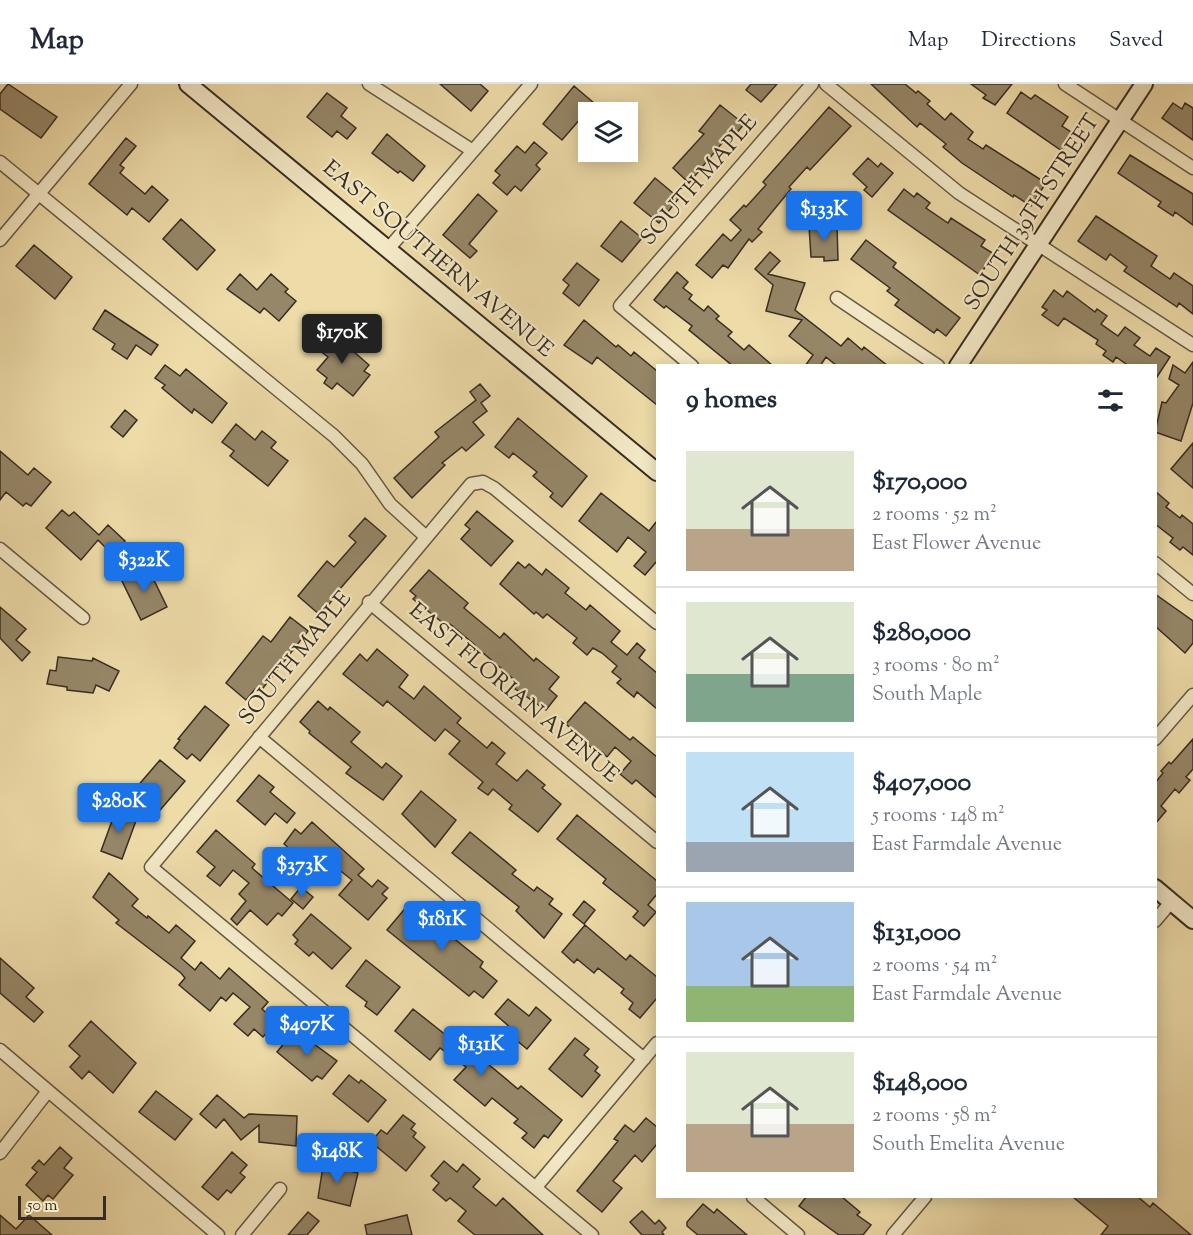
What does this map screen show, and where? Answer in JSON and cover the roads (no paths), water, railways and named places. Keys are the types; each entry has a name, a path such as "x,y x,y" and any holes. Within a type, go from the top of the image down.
{"main road":[{"name":"EAST SOUTHERN AVENUE","path":"188,84 656,471"},
{"name":"SOUTH 39TH STREET","path":"959,364 1144,84"},
{"path":"1157,890 1193,920"}],"street":[{"path":"0,240 131,84"},
{"path":"369,84 473,151"},
{"path":"389,248 531,84"},
{"name":"SOUTH MAPLE","path":"690,364 620,306 812,84"},
{"path":"826,84 933,174 1039,246 1193,345"},
{"path":"1065,84 1193,168"},
{"path":"0,162 334,436 362,464 390,504 425,536"},
{"path":"837,298 935,364"},
{"name":"SOUTH MAPLE","path":"536,1187 151,867 369,602 462,493 476,482 494,488 656,622"},
{"path":"0,549 83,618"},
{"path":"1157,565 1193,594"},
{"name":"EAST FLORIAN AVENUE","path":"369,602 656,841"},
{"path":"1157,737 1193,695"},
{"path":"259,737 644,1059"},
{"path":"1157,919 1171,902"},
{"path":"592,1235 536,1187 656,1044"},
{"path":"0,1050 218,1235"},
{"path":"0,1153 48,1091"},
{"path":"242,1235 280,1189"},
{"path":"754,1198 798,1235"},
{"path":"894,1235 925,1198"}]}
